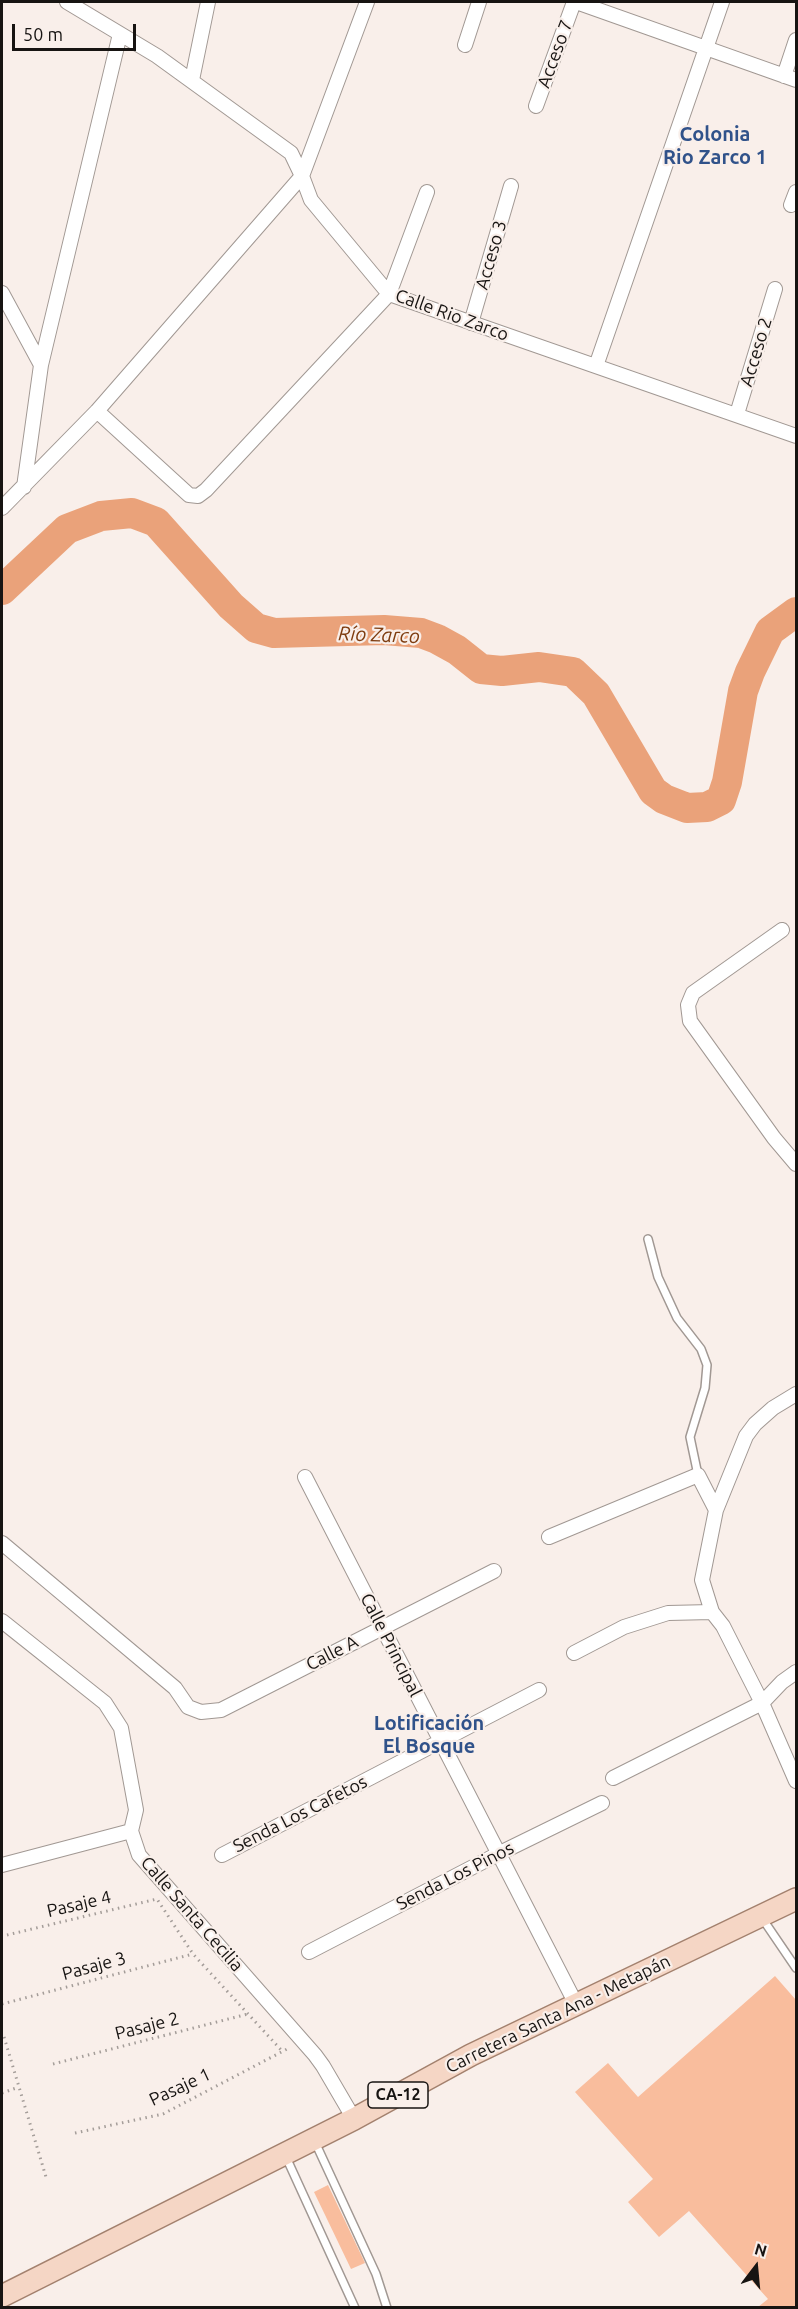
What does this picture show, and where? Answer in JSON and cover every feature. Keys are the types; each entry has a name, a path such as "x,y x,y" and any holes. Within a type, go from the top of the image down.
{"main road":[{"name":"Carretera Santa Ana - Metapán","path":"2,2296 354,2119 471,2055 796,1899"}],"street":[{"name":"Calle Rio Zarco","path":"67,2 192,80 291,153 311,200 389,294 796,436"},
{"path":"192,80 208,2"},
{"path":"2,508 97,411 302,176 367,2"},
{"path":"465,45 479,2"},
{"path":"575,2 790,78 796,40"},
{"name":"Acceso 7","path":"536,105 575,2"},
{"path":"596,366 704,47 722,2"},
{"path":"24,487 40,365 120,34"},
{"name":"Acceso 3","path":"471,323 511,186"},
{"path":"97,411 189,495 198,496 389,294 428,192"},
{"name":"Acceso 2","path":"737,414 775,289"},
{"path":"2,293 40,365"},
{"path":"782,930 693,993 688,1005 690,1022 774,1138 796,1164"},
{"path":"796,1394 773,1408 755,1424 746,1436 716,1510 702,1580 712,1612 723,1626 762,1702 796,1781"},
{"path":"549,1537 698,1476 716,1510"},
{"name":"Calle Principal","path":"304,1477 576,2004"},
{"name":"Calle A","path":"2,1543 175,1688 188,1707 201,1712 221,1710 494,1571"},
{"path":"574,1653 624,1627 668,1613 712,1612"},
{"path":"2,1622 105,1703 121,1728 136,1810 131,1832 2,1864"},
{"path":"613,1778 762,1702 796,1672"},
{"name":"Senda Los Cafetos","path":"222,1855 539,1690"},
{"name":"Senda Los Pinos","path":"309,1952 602,1803"},
{"name":"Calle Santa Cecilia","path":"131,1832 139,1855 323,2066 354,2119"}],"lane":[{"path":"648,1239 658,1277 676,1318 701,1349 707,1365 705,1388 690,1437 698,1476"},
{"path":"761,1916 796,1968"},
{"path":"313,2138 376,2274 387,2307"},
{"path":"284,2153 355,2307"}],"path":[{"name":"Pasaje 4","path":"7,1935 157,1899 192,1954"},
{"name":"Pasaje 3","path":"2,2004 192,1954"},
{"path":"192,1954 283,2052"},
{"name":"Pasaje 2","path":"53,2064 248,2014"},
{"path":"4,2037 46,2177"},
{"name":"Pasaje 1","path":"75,2133 163,2114 289,2048"},
{"path":"2,2093 19,2087"}],"building":[{"path":"775,1976 796,2000 796,2307 758,2307 768,2299 689,2211 659,2237 628,2202 653,2179 575,2092 608,2063 638,2097"},
{"path":"328,2185 365,2263 351,2269 314,2192"}],"waterway":[{"name":"Río Zarco","path":"2,590 67,529 101,516 132,513 156,522 231,606 256,628 274,633 384,630 421,633 457,650 481,669 502,671 539,667 573,672 596,694 653,791 664,799 687,808 707,807 721,800 727,782 743,691 750,672 770,631 796,612"}],"district":[{"name":"Colonia Rio Zarco 1","path":"715,146"},
{"name":"Lotificación El Bosque","path":"429,1734"}]}
